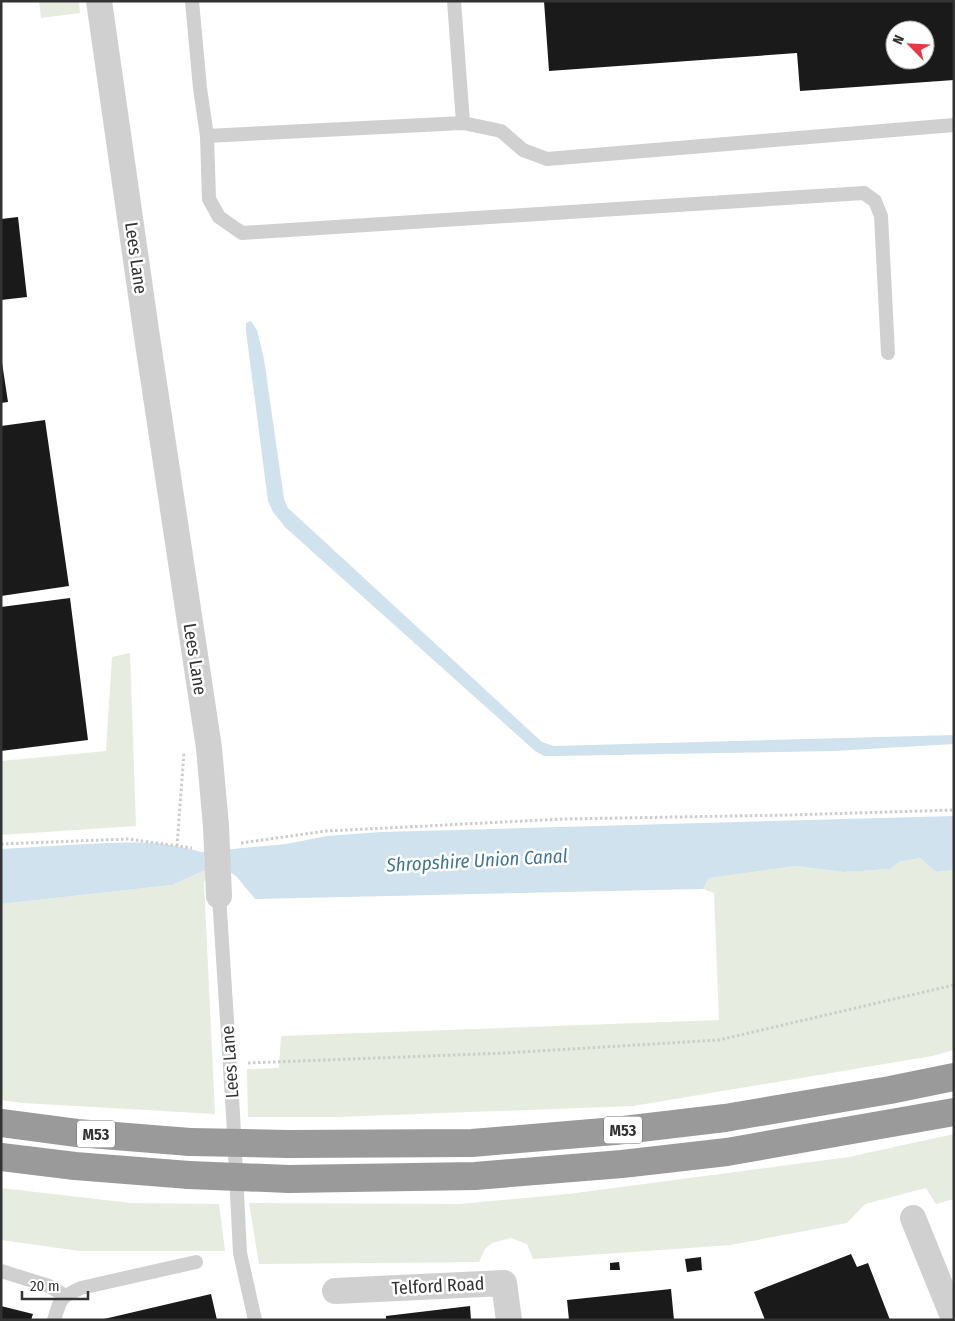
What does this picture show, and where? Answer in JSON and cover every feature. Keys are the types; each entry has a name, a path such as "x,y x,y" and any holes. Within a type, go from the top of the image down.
{"highway":[{"name":"M53","path":"1,1123 190,1142 288,1144 472,1143 615,1131 725,1118 890,1090 954,1077"},
{"name":"M53","path":"1,1157 75,1166 189,1176 289,1178 475,1176 622,1164 728,1152 954,1112"}],"street":[{"name":"Lees Lane","path":"99,1 148,347 209,748 216,826 219,896"},
{"path":"912,1218 954,1319"},
{"name":"Telford Road","path":"335,1291 504,1283 509,1320"}],"lane":[{"path":"192,1 200,88 207,136 209,199 219,217 242,233 864,193 875,201 881,216 888,353"},
{"path":"454,1 463,123"},
{"path":"207,136 463,123 501,131 523,150 547,159 954,125"},
{"name":"Lees Lane","path":"219,896 240,1253 255,1320"},
{"path":"54,1320 64,1295 81,1288 196,1262"},
{"path":"1,1271 49,1286 64,1295"}],"path":[{"path":"177,846 183,752 209,748"},
{"path":"236,844 326,831 564,819 954,810"},
{"path":"1,844 128,840 199,849"},
{"path":"230,1064 495,1054 719,1040 954,985"}],"shaded area":[{"path":"39,1 79,1 80,13 41,18"},
{"path":"130,653 136,826 1,835 1,761 106,751 112,657"},
{"path":"920,858 936,872 954,870 954,1050 932,1056 633,1106 338,1117 248,1117 247,1069 279,1068 281,1036 719,1020 714,893 703,889 709,878 796,866 844,872 889,869 899,862"},
{"path":"210,870 204,882 215,1114 23,1103 1,1100 1,904 172,885 203,871"},
{"path":"954,1134 954,1199 936,1204 926,1188 865,1204 847,1223 731,1245 533,1259 527,1244 511,1238 492,1243 485,1249 479,1262 259,1264 249,1203 460,1204 568,1194 849,1157"},
{"path":"1,1188 131,1203 219,1204 225,1251 80,1251 1,1240"}],"water":[{"path":"251,321 257,330 264,359 284,499 288,508 542,742 554,746 954,735 954,744 834,751 558,756 544,756 535,751 286,528 273,512 268,501 246,331 246,323"},
{"name":"Shropshire Union Canal","path":"954,816 954,870 936,872 920,858 899,862 890,869 844,872 796,866 709,878 703,889 255,899 237,877 227,870 210,870 203,871 172,885 1,904 1,849 130,842 172,845 201,852 286,844 327,836 381,832"}],"building":[{"path":"544,1 954,1 954,80 800,91 797,53 549,71"},
{"path":"18,217 27,297 1,300 1,219"},
{"path":"1,356 8,402 1,403"},
{"path":"45,420 69,586 1,596 1,426"},
{"path":"70,598 88,740 1,751 1,607"},
{"path":"851,1254 857,1267 868,1263 890,1320 765,1320 754,1292"},
{"path":"701,1257 702,1270 687,1272 685,1259"},
{"path":"619,1262 620,1270 610,1270 610,1263"},
{"path":"671,1289 674,1320 569,1320 567,1300"},
{"path":"211,1294 217,1320 104,1319"},
{"path":"1,1306 33,1314 31,1320 1,1320"},
{"path":"470,1306 471,1320 386,1320 386,1316"}]}
